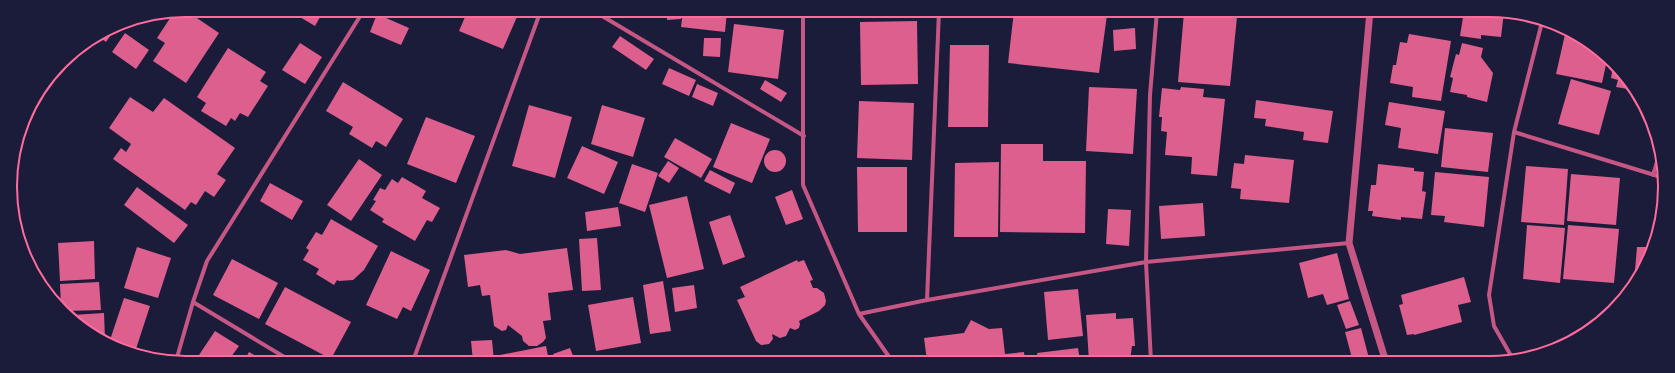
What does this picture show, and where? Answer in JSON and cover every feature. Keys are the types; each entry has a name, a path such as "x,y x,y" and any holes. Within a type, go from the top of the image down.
{"street":[{"path":"178,356 193,302 207,262 360,17"},
{"path":"415,356 538,17"},
{"path":"604,17 804,136"},
{"path":"803,17 803,185 859,314 888,356"},
{"path":"927,300 939,17"},
{"path":"1151,356 1146,262 1150,95 1156,17"},
{"path":"1369,17 1349,243 1384,356"},
{"path":"1511,355 1494,326 1489,295 1514,132 1541,25"},
{"path":"1514,132 1658,176"},
{"path":"1654,174 1657,163"},
{"path":"859,314 927,300 1146,262 1349,243"},
{"path":"193,302 281,356"}],"building":[{"path":"170,17 175,17 195,17 219,33 186,83 153,61 165,43 157,38"},
{"path":"300,17 320,17 315,26"},
{"path":"376,17 384,17 409,28 401,45 370,32"},
{"path":"465,17 517,17 503,49 459,31"},
{"path":"667,17 681,17 681,19 667,20"},
{"path":"682,17 726,17 725,32 681,27"},
{"path":"752,17 783,17 752,18"},
{"path":"1013,17 1107,17 1099,73 1008,63"},
{"path":"1184,17 1237,17 1230,86 1178,82"},
{"path":"1463,17 1503,17 1501,37 1481,35 1481,39 1460,36"},
{"path":"917,21 918,84 861,85 860,22"},
{"path":"734,24 784,30 778,79 728,72"},
{"path":"1135,28 1136,49 1114,51 1113,30"},
{"path":"125,33 149,50 136,69 112,52"},
{"path":"1409,34 1451,41 1441,101 1412,97 1413,87 1390,83 1393,65 1396,65 1400,42 1407,43"},
{"path":"111,35 106,42 103,40"},
{"path":"1565,35 1592,52 1606,65 1602,83 1556,74"},
{"path":"620,36 654,59 646,70 612,47"},
{"path":"704,38 721,38 720,57 703,56"},
{"path":"300,43 322,57 305,84 282,70"},
{"path":"1462,43 1483,48 1481,57 1493,73 1487,102 1467,97 1467,95 1450,92 1453,78 1450,77 1456,54 1459,55"},
{"path":"950,45 989,45 988,127 948,127"},
{"path":"228,48 266,72 260,81 268,86 248,117 240,113 235,121 231,118 226,126 201,111 206,103 197,97"},
{"path":"669,68 696,80 689,96 662,84"},
{"path":"1612,71 1627,89 1616,87 1618,80 1611,78"},
{"path":"1571,79 1611,91 1599,135 1558,124"},
{"path":"765,80 787,93 781,102 760,89"},
{"path":"343,82 403,119 386,147 376,141 372,148 349,134 353,127 326,111"},
{"path":"697,84 718,93 713,106 692,97"},
{"path":"1089,87 1137,89 1133,154 1086,151"},
{"path":"1181,87 1204,89 1203,97 1225,99 1217,176 1191,174 1192,157 1165,155 1167,132 1161,131 1162,117 1159,117 1162,88 1180,90"},
{"path":"130,97 153,112 164,98 235,148 217,174 226,180 214,197 205,191 196,205 191,202 185,210 113,159 121,148 126,152 131,144 109,128"},
{"path":"1256,100 1333,111 1328,143 1303,140 1304,132 1265,126 1266,119 1254,118"},
{"path":"859,101 914,103 912,160 857,158"},
{"path":"1389,102 1445,111 1438,154 1398,148 1401,128 1385,125"},
{"path":"529,105 572,117 555,178 512,166"},
{"path":"602,105 645,118 633,157 591,144"},
{"path":"426,117 475,136 456,183 407,164"},
{"path":"731,123 770,139 752,183 713,167"},
{"path":"1445,128 1493,133 1488,172 1441,167"},
{"path":"675,138 712,159 701,178 664,157"},
{"path":"1001,144 1043,144 1043,161 1086,161 1085,233 1000,232"},
{"path":"582,146 618,162 604,194 567,178"},
{"path":"775,150 783,153 786,161 783,169 775,172 767,169 764,161 767,153"},
{"path":"1245,155 1294,160 1289,203 1240,199 1241,189 1231,188 1234,163 1244,164"},
{"path":"359,159 382,175 351,221 327,205"},
{"path":"668,161 679,168 669,183 658,176"},
{"path":"999,162 998,237 954,237 955,163"},
{"path":"632,164 658,173 645,212 619,203"},
{"path":"1378,164 1414,168 1414,171 1424,172 1422,191 1426,192 1422,219 1401,217 1401,220 1372,216 1373,211 1368,211 1371,185 1376,185"},
{"path":"1526,166 1568,169 1564,225 1521,222"},
{"path":"857,167 907,167 907,232 858,232"},
{"path":"710,170 735,183 730,194 704,181"},
{"path":"1435,172 1489,177 1484,227 1444,222 1445,216 1431,215"},
{"path":"1571,174 1620,178 1616,225 1567,221"},
{"path":"402,177 426,191 422,198 440,208 432,222 427,220 415,241 382,222 384,219 370,210 376,201 373,200 380,188 385,190 392,179 398,183"},
{"path":"270,183 303,201 292,220 260,201"},
{"path":"137,187 188,225 174,243 124,205"},
{"path":"792,190 803,219 786,225 775,197"},
{"path":"687,196 704,269 667,278 649,205"},
{"path":"1203,203 1205,236 1161,239 1159,206"},
{"path":"618,207 621,226 587,231 585,212"},
{"path":"1108,209 1131,210 1129,246 1106,244"},
{"path":"730,215 745,257 723,265 709,222"},
{"path":"331,219 378,246 364,270 353,280 337,280 334,285 316,274 319,269 303,260 309,250 306,248 316,232 322,235"},
{"path":"1527,225 1565,228 1560,283 1523,279"},
{"path":"1568,225 1619,229 1614,283 1563,279"},
{"path":"597,238 601,290 582,291 579,239"},
{"path":"94,241 95,279 60,281 58,243"},
{"path":"137,247 171,258 158,298 124,288"},
{"path":"1637,247 1647,247 1641,261 1635,271"},
{"path":"567,248 573,290 548,293 551,320 543,321 546,338 543,342 537,346 529,346 523,341 522,336 508,325 506,330 502,331 494,326 490,295 482,296 480,285 468,287 464,255 506,250 520,254"},
{"path":"391,251 430,270 411,311 403,307 397,319 366,305"},
{"path":"1337,253 1349,299 1327,305 1323,294 1308,298 1299,263"},
{"path":"232,259 278,283 259,319 213,295"},
{"path":"797,260 798,262 804,260 813,280 810,281 813,288 817,288 824,293 826,301 825,305 819,311 799,321 799,328 795,330 790,328 786,336 780,338 772,334 773,339 769,344 761,345 756,341 737,300 745,297 740,287"},
{"path":"1464,277 1471,302 1458,305 1462,322 1414,335 1407,335 1399,305 1403,304 1401,295"},
{"path":"663,281 671,331 650,334 643,285"},
{"path":"99,282 101,310 72,311 61,300 60,284"},
{"path":"694,285 697,308 675,312 672,288"},
{"path":"285,287 351,322 333,356 325,356 265,324"},
{"path":"1078,289 1083,336 1048,340 1044,292"},
{"path":"633,297 641,343 596,351 588,305"},
{"path":"124,298 150,306 136,348 111,338"},
{"path":"1350,301 1359,325 1346,329 1337,305"},
{"path":"104,313 105,335 83,321 76,315"},
{"path":"1116,313 1116,319 1133,318 1135,346 1132,346 1130,356 1089,356 1086,315"},
{"path":"971,320 989,329 1002,328 1005,354 1024,352 1024,356 926,356 924,338 964,333"},
{"path":"1361,328 1368,356 1351,356 1345,332"},
{"path":"215,331 239,346 232,356 198,356"},
{"path":"492,340 494,356 472,356 471,341"},
{"path":"546,346 548,356 500,356"},
{"path":"570,348 573,356 554,356 553,354"},
{"path":"1078,348 1079,356 1037,356 1037,353"},
{"path":"249,352 256,356 247,356"}]}
